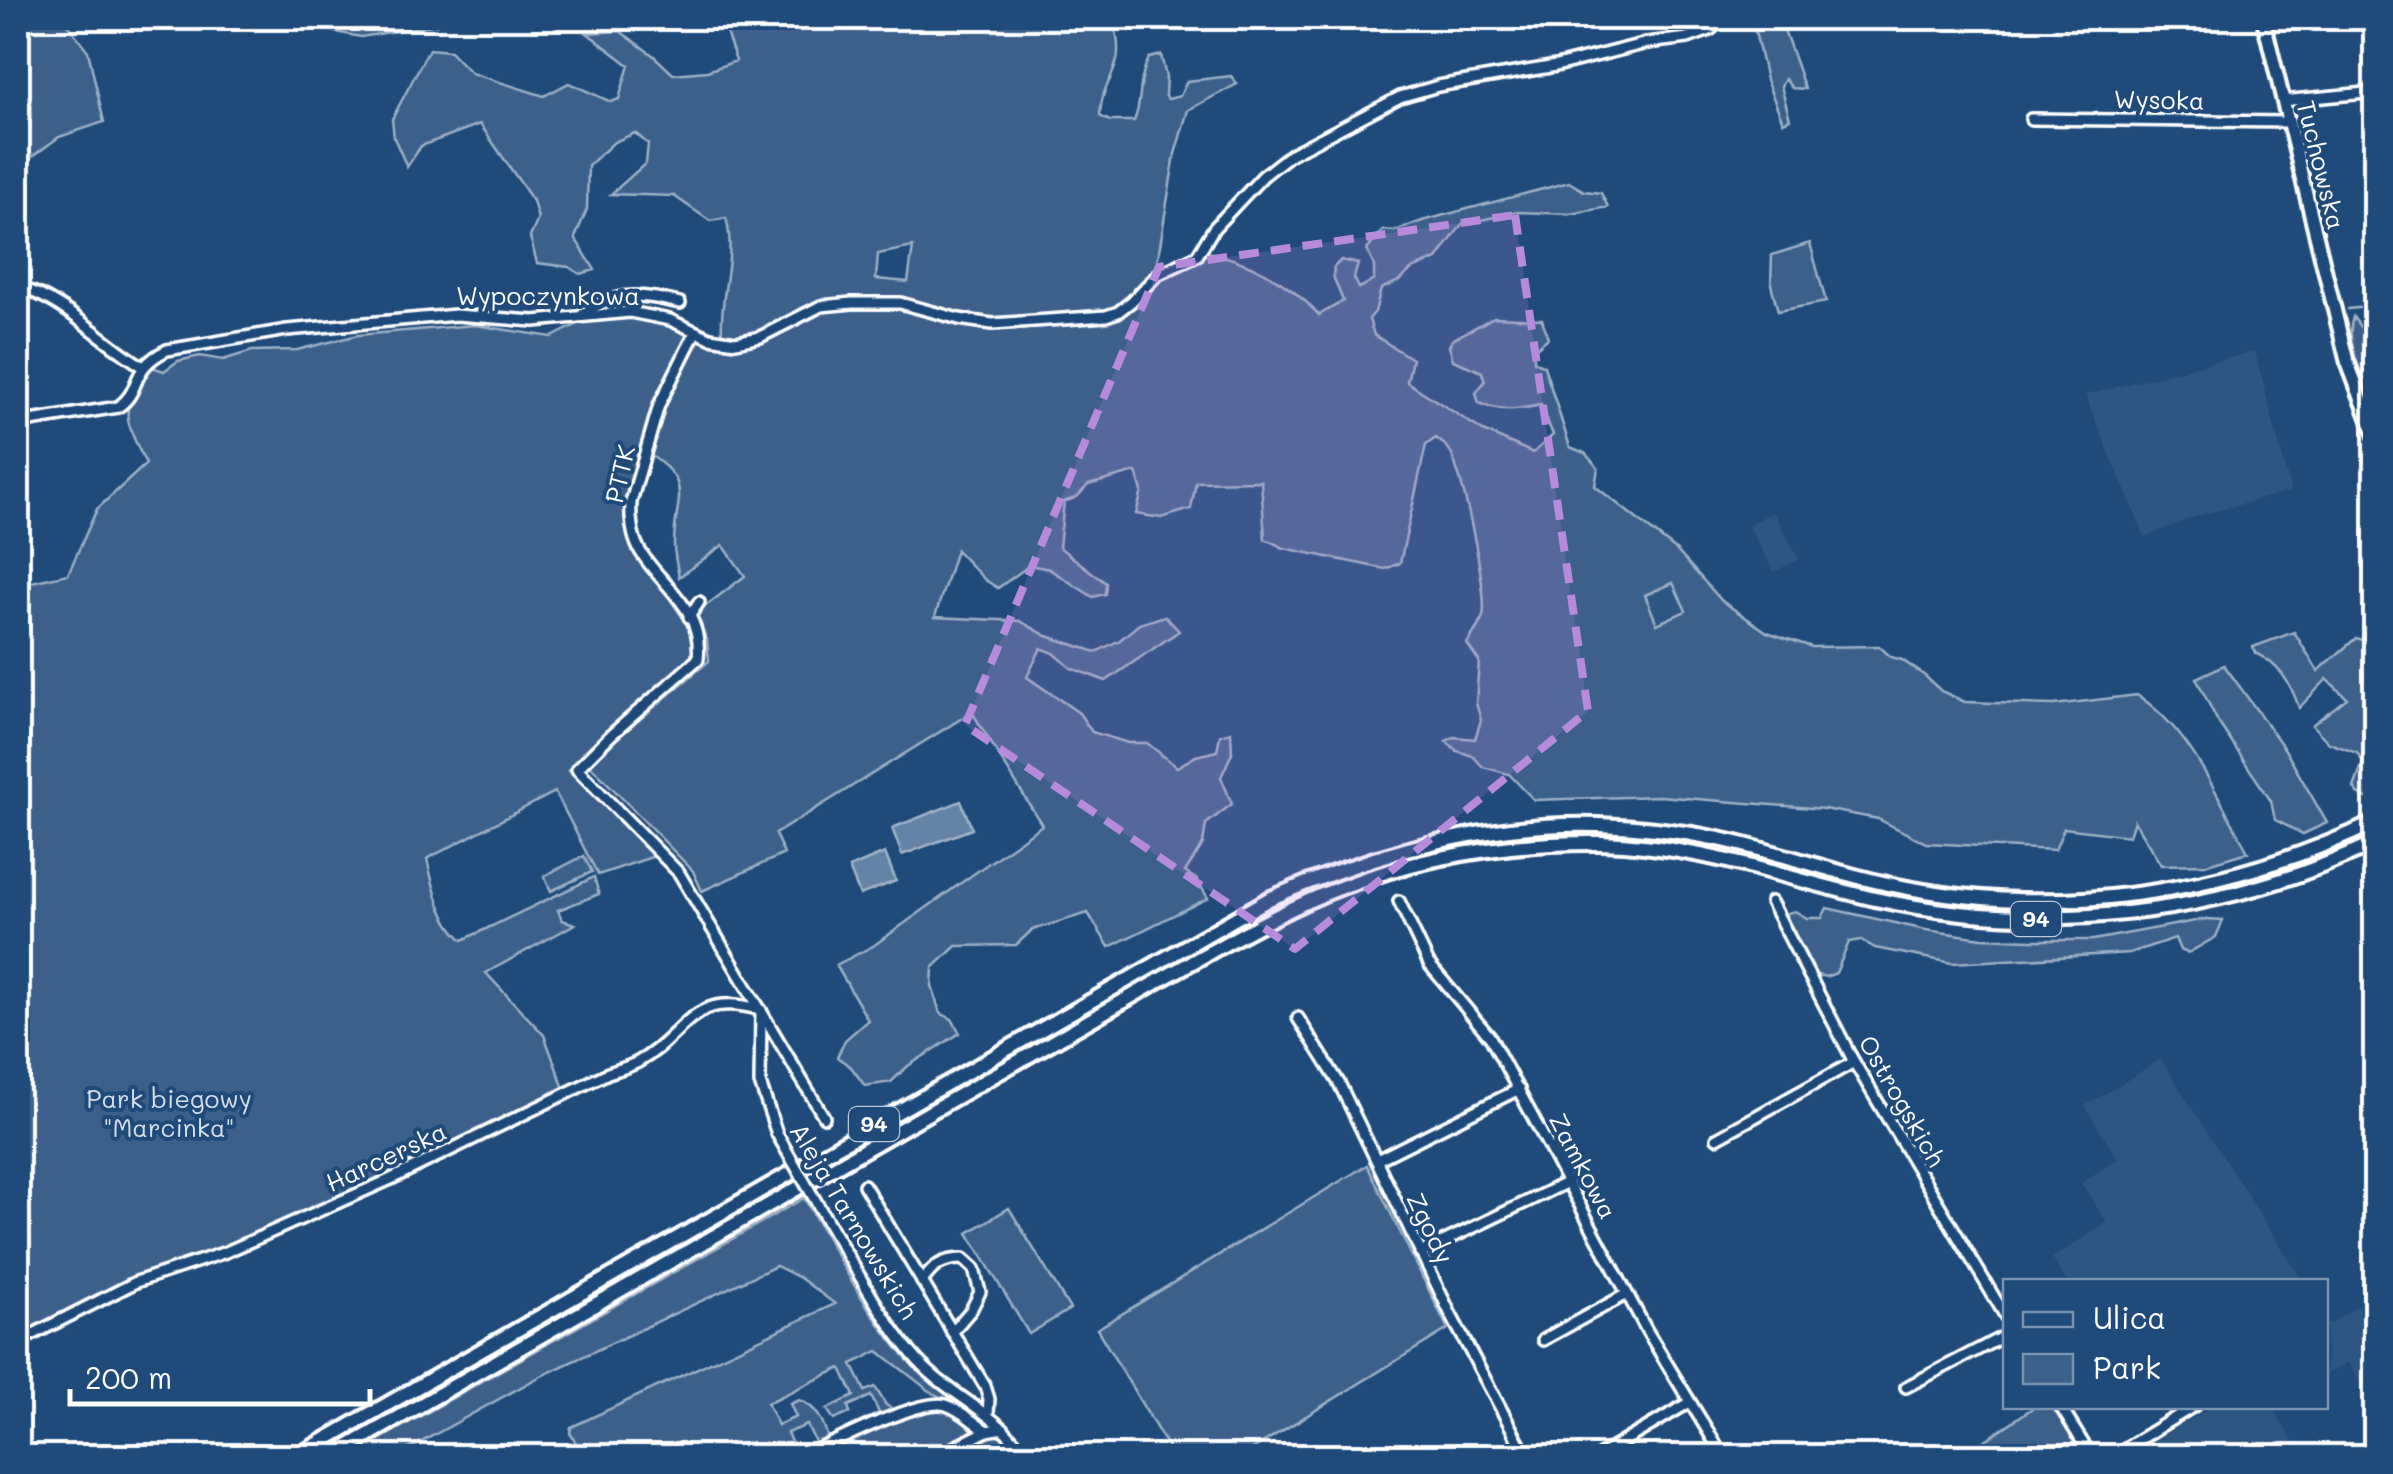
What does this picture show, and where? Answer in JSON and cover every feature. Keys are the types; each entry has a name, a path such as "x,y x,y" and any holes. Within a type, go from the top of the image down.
{"main road":[{"name":"Tuchowska","path":"2263,18 2350,371 2376,437"},
{"name":"94","path":"297,1456 1188,944 1269,900 1373,858 1470,835 1540,826 1599,825 1720,839 1888,884 1943,894 2067,902 2173,890 2228,878 2307,853 2376,822"},
{"name":"94","path":"332,1456 1167,976 1275,917 1384,873 1510,847 1605,843 1706,855 1873,898 1937,910 2004,918 2059,918 2144,912 2218,898 2330,863 2376,842"}],"street":[{"name":"Wypoczynkowa","path":"142,366 167,350 320,326 456,315 534,322 630,312 670,320 695,333 724,341 748,340 822,306 852,303 900,303 959,320 992,324 1091,318 1118,312 1157,275 1197,256 1214,228 1263,176 1291,154 1400,98 1438,86 1688,38 1710,30 1724,18"},
{"path":"2282,101 2376,92"},
{"name":"Wysoka","path":"2030,119 2288,122"},
{"path":"18,287 53,299 81,324 142,366 128,397 118,407 18,424"},
{"path":"580,316 607,298 645,296 680,302"},
{"name":"PTTK","path":"577,769 694,665 699,648 689,616 670,585 639,550 630,516 659,405 695,333"},
{"path":"689,616 699,602"},
{"name":"Aleja Tarnowskich","path":"577,769 679,874 824,1117"},
{"name":"Zamkowa","path":"1399,902 1429,964 1490,1037 1627,1294 1723,1456"},
{"name":"Ostrogskich","path":"1771,902 1854,1062 2003,1312"},
{"name":"Harcerska","path":"18,1342 136,1282 226,1252 390,1180 608,1073 636,1064 695,1013 735,1004 761,1010"},
{"name":"Aleja Tarnowskich","path":"761,1010 760,1083 777,1134 833,1231 913,1356 988,1414 1014,1438 1025,1456"},
{"name":"Zgody","path":"1298,1018 1339,1084 1420,1253 1526,1456"},
{"path":"1717,1138 1854,1062"},
{"path":"1377,1160 1519,1089"},
{"path":"1420,1253 1568,1182"},
{"name":"Aleja Tarnowskich","path":"864,1185 985,1386 990,1400 988,1414"},
{"path":"922,1282 930,1269 945,1260 962,1260 974,1269 980,1292 952,1332"},
{"path":"1543,1340 1627,1294"},
{"path":"1906,1387 2003,1336"},
{"path":"1599,1456 1690,1402"},
{"path":"804,1456 934,1403 952,1407 986,1431"},
{"path":"2062,1409 2092,1456"},
{"path":"2112,1456 2189,1409"},
{"path":"938,1456 986,1431 1002,1428"}],"highlighted area":[{"path":"1515,215 1588,711 1295,949 965,725 1159,267"}],"shaded area":[{"path":"2255,351 2291,491 2190,518 2145,537 2085,395"},
{"path":"1773,512 1799,559 1774,572 1748,525"},
{"path":"1674,582 1686,611 1657,624 1645,595"},
{"path":"961,801 972,829 902,855 892,828"},
{"path":"885,853 896,881 860,895 849,868"},
{"path":"2161,1059 2302,1279 2065,1279 2052,1258 2107,1223 2081,1183 2118,1159 2085,1106"},
{"path":"2375,1294 2375,1404 2348,1362 2328,1374 2331,1323"},
{"path":"2208,1409 2273,1409 2302,1456 2165,1456 2154,1440"}],"green space":[{"path":"18,18 63,18 88,51 104,122 59,137 18,167"},
{"path":"264,18 445,18 437,24 361,37"},
{"path":"721,18 1124,18 1115,28 1118,55 1100,116 1110,121 1134,121 1145,66 1149,58 1161,55 1168,99 1180,96 1187,81 1231,76 1237,84 1188,110 1175,154 1155,276 1202,251 1219,255 1281,282 1319,315 1343,301 1333,276 1334,267 1341,260 1358,264 1354,278 1359,288 1374,280 1374,266 1367,250 1383,230 1395,231 1569,182 1584,191 1601,193 1608,207 1571,214 1518,212 1462,224 1437,259 1381,289 1369,319 1374,335 1412,359 1407,382 1483,431 1533,453 1553,435 1541,405 1510,409 1479,403 1476,393 1485,381 1482,372 1453,360 1449,346 1452,340 1494,317 1542,319 1548,338 1534,350 1534,361 1544,366 1570,447 1585,453 1598,468 1595,486 1676,550 1722,601 1767,632 1812,647 1879,646 1941,691 1965,702 2054,705 2137,695 2188,746 2248,852 2207,864 2161,865 2134,821 2129,836 2064,828 2055,850 1926,843 1878,819 1824,809 1659,796 1534,800 1509,774 1483,767 1473,756 1457,751 1446,741 1454,737 1475,739 1481,720 1476,703 1479,661 1467,644 1482,619 1484,603 1466,503 1445,445 1436,438 1426,445 1400,563 1385,569 1284,548 1265,539 1261,481 1196,482 1191,509 1161,518 1136,514 1142,491 1136,472 1088,485 1077,497 1064,502 1059,547 1106,583 1105,594 1093,597 1049,569 1030,565 998,588 956,550 935,617 1020,621 1047,636 1096,652 1120,640 1139,624 1165,616 1179,631 1106,681 1071,668 1054,653 1041,648 1027,677 1079,713 1092,732 1128,743 1147,743 1177,767 1196,756 1217,751 1220,735 1231,732 1232,753 1221,777 1232,804 1206,824 1203,844 1185,872 1197,880 1208,898 1109,947 1088,913 1032,930 1016,945 956,946 933,968 932,986 940,1013 952,1019 960,1033 908,1066 891,1082 865,1086 851,1067 837,1057 845,1040 868,1020 836,965 873,946 1042,825 972,712 775,834 784,854 702,891 693,871 588,763 709,661 707,640 695,614 745,576 723,545 679,577 674,544 677,483 661,463 645,452 659,405 699,330 722,334 730,247 726,218 710,221 674,196 611,194 646,163 648,144 635,133 614,142 588,166 587,209 575,238 595,270 580,274 569,267 537,263 530,237 538,219 533,201 480,124 421,146 407,167 394,138 392,119 429,49 450,51 471,73 544,96 569,83 611,102 619,99 629,65 587,33 620,31 673,74 707,71 736,61","holes":["913,247 908,282 876,279 878,254","1673,583 1686,611 1657,624 1645,595"]},
{"path":"1752,18 1780,18 1805,89 1792,88 1785,79 1781,86 1790,119 1783,122 1766,80"},
{"path":"1810,243 1826,302 1778,311 1771,284 1772,255"},
{"name":"Park biegowy \"Marcinka\"","path":"639,316 675,326 687,335 632,489 633,544 689,627 693,654 677,674 568,770 655,856 598,875 555,792 427,859 444,914 463,940 594,877 599,894 558,910 562,920 575,924 486,973 544,1035 566,1094 226,1252 136,1282 18,1342 18,585 68,574 97,509 146,464 128,414 139,381 149,366 164,371 178,361 200,356 223,360 252,351 297,350 358,335 475,325 552,337 588,319"},
{"path":"2353,317 2375,347 2375,407 2353,351"},
{"path":"2294,632 2318,671 2356,638 2373,644 2376,786 2369,799 2354,788 2363,762 2357,753 2329,743 2312,725 2347,698 2327,679 2299,708 2283,675 2255,653 2253,647"},
{"path":"2224,665 2284,748 2327,823 2303,834 2275,820 2271,801 2218,722 2196,678"},
{"path":"584,856 592,872 551,891 544,876"},
{"path":"1827,908 1926,930 2031,940 2093,940 2206,919 2223,920 2216,937 2188,953 2180,950 2175,938 2130,953 1952,963 1875,948 1861,940 1849,942 1836,973 1826,977 1809,973 1780,915 1795,911 1807,918 1822,918"},
{"path":"1367,1165 1448,1329 1241,1456 1173,1456 1097,1329"},
{"path":"804,1198 854,1285 897,1347 922,1375 992,1427 927,1389 878,1351 852,1364 865,1391 875,1387 886,1405 897,1411 843,1435 841,1431 879,1413 871,1396 848,1406 850,1413 834,1420 827,1409 854,1396 841,1368 767,1403 778,1425 796,1417 790,1404 799,1400 822,1421 828,1440 817,1446 807,1425 787,1433 797,1455 692,1456 682,1442 663,1456 584,1456 570,1433 571,1427 835,1304 776,1266 539,1377 396,1456 351,1456"},
{"path":"1009,1208 1070,1309 1029,1334 968,1233"},
{"path":"944,1408 972,1425 975,1433 933,1456 813,1456 917,1410"},
{"path":"2031,1409 2055,1409 2086,1456 1962,1456"},
{"path":"998,1433 1019,1456 945,1456"}],"waterway":[{"path":"2348,309 2376,306"}]}
